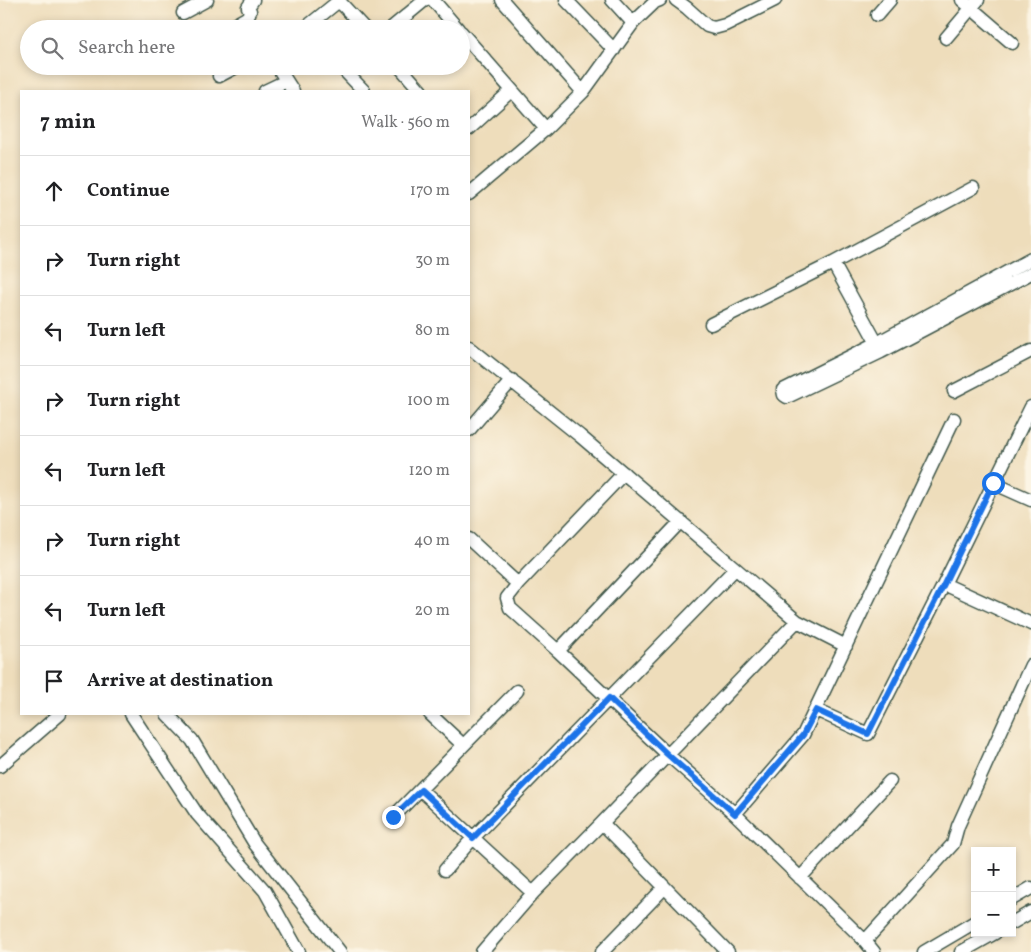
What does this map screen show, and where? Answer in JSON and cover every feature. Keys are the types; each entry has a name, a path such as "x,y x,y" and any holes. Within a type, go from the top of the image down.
{"street":[{"path":"183,13 207,0"},
{"path":"315,20 340,0 357,20"},
{"path":"401,20 425,0"},
{"path":"433,0 450,20"},
{"path":"502,0 583,92"},
{"path":"566,0 614,50"},
{"path":"612,0 633,23"},
{"path":"470,193 546,129 583,92 633,23 655,2 660,0"},
{"path":"676,0 688,8 707,26 714,28 725,25 775,0"},
{"path":"877,15 890,0"},
{"path":"243,20 248,17 250,11 249,2"},
{"path":"946,38 971,3 1012,43"},
{"path":"470,42 546,129"},
{"path":"270,90 290,86 283,75"},
{"path":"349,75 363,90"},
{"path":"407,75 420,90"},
{"path":"470,128 512,90"},
{"path":"711,324 833,263 972,188"},
{"path":"1031,259 879,348 783,390 784,394 787,396 1031,272"},
{"path":"833,263 879,348"},
{"path":"470,348 580,436 797,621 846,646"},
{"path":"954,391 1031,351"},
{"path":"470,429 512,380"},
{"path":"816,710 868,734 1031,407"},
{"path":"735,814 803,735 954,419"},
{"path":"624,474 518,584 507,598 510,608 609,698 667,754 735,814 874,952"},
{"path":"993,483 1031,500"},
{"path":"558,651 681,521"},
{"path":"470,541 518,584"},
{"path":"445,870 473,838 735,569"},
{"path":"944,584 1031,624"},
{"path":"482,952 533,893 797,621"},
{"path":"865,941 954,844 958,826 1031,665"},
{"path":"393,817 517,691"},
{"path":"0,766 59,715"},
{"path":"132,715 197,814 265,890 299,952"},
{"path":"168,715 192,740 255,844 340,952"},
{"path":"431,715 463,746"},
{"path":"800,878 890,781"},
{"path":"421,790 533,893"},
{"path":"602,823 723,950"},
{"path":"602,952 664,888"},
{"path":"1016,897 1031,888"},
{"path":"1016,921 1031,912"},
{"path":"924,952 971,924"},
{"path":"961,952 988,937"}],"route":[{"path":"393,817 421,790 473,838 609,698 667,754 735,814 803,735 816,710 868,734 993,483"}]}
